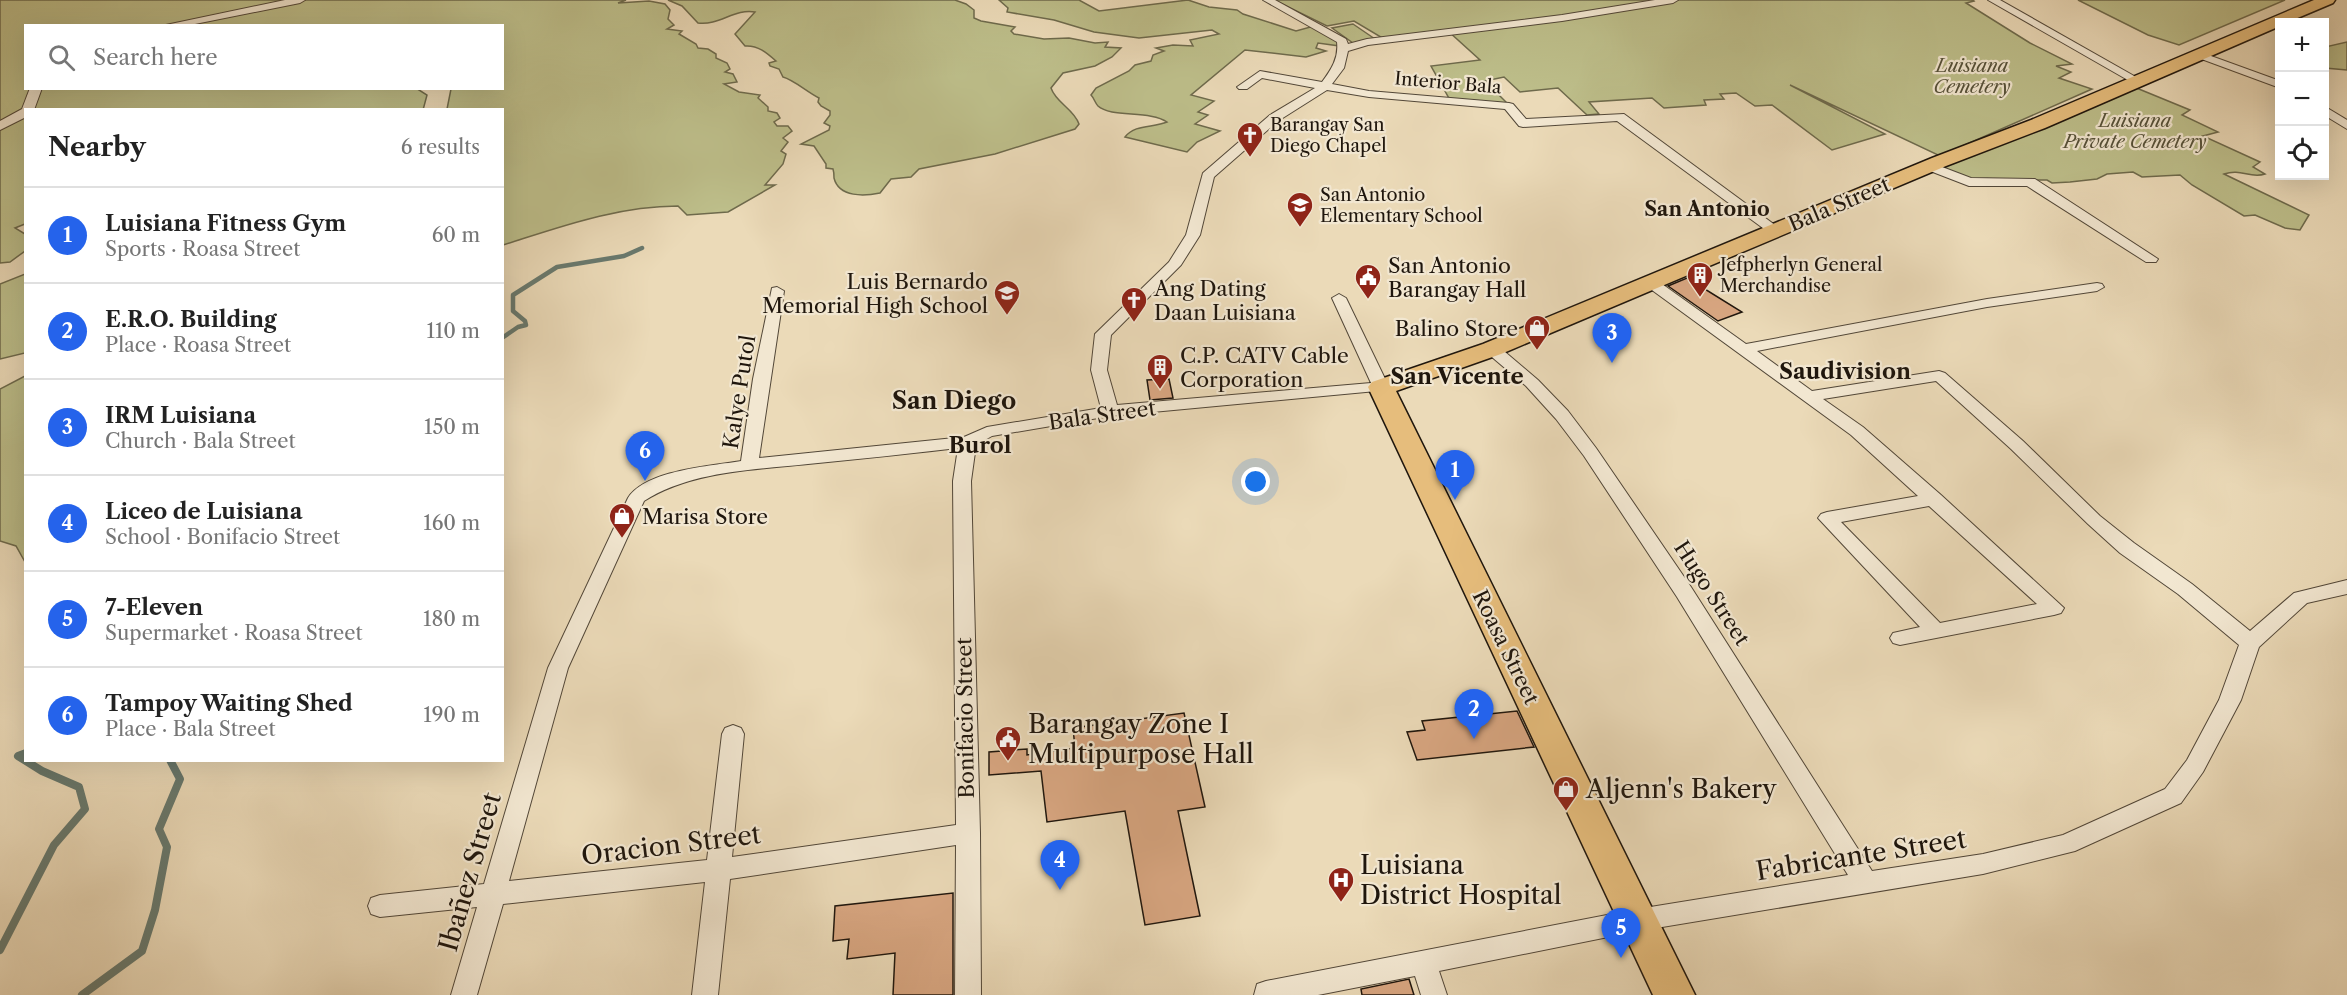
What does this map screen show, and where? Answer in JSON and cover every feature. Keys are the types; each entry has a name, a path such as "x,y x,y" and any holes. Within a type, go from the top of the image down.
{"main road":[{"name":"Bala Street","path":"1381,387 1492,349 1929,166 1992,143 2327,0"},
{"name":"Roasa Street","path":"1381,387 1674,995"}],"street":[{"path":"176,24 300,0"},
{"path":"1110,411 1099,370 1103,334 1174,265 1193,235 1208,176 1274,118 1324,87 1338,68 1343,49 1342,41 1268,0"},
{"path":"1343,49 1367,42 1562,18 1673,0"},
{"path":"1994,0 2137,81"},
{"path":"2200,55 2275,83"},
{"path":"1243,87 1260,74 1324,87"},
{"name":"Interior Bala","path":"1324,87 1369,94 1509,106 1523,123 1620,117 1776,231"},
{"path":"27,108 35,90"},
{"path":"0,126 24,111"},
{"path":"2329,112 2347,125"},
{"path":"1929,166 1969,182 2030,182 2151,259"},
{"path":"1650,282 1857,431 2054,608 1900,638"},
{"path":"1743,349 1988,303 2097,287"},
{"name":"Kalye Putol","path":"749,465 761,378 777,291"},
{"name":"Roasa Street","path":"1339,298 1381,387"},
{"name":"Hugo Street","path":"1492,349 1532,383 1562,415 1590,452 1684,592 1866,883"},
{"path":"1809,396 1939,376 2017,446 2094,520 2127,548 2185,589 2250,643"},
{"name":"Bala Street","path":"637,498 657,484 675,478 749,465 968,442 987,432 1110,411 1381,387"},
{"name":"Bonifacio Street","path":"968,442 962,481 968,833 968,995"},
{"name":"Ibañez Street","path":"464,995 558,668 637,498"},
{"path":"1935,499 1827,518 1936,631"},
{"name":"Fabricante Street","path":"1266,993 1424,964 1638,920 1983,864 2067,844 2173,796 2194,766 2230,700 2250,643 2301,598 2347,587"},
{"path":"705,995 733,734"},
{"name":"Oracion Street","path":"380,906 717,870 968,833"},
{"path":"1424,964 1434,995"}],"green space":[{"path":"0,0 626,0 618,3 649,1 665,4 670,10 668,19 674,25 667,29 682,31 679,34 696,44 698,48 708,49 716,54 716,58 727,63 730,69 725,72 733,74 737,82 724,84 739,92 760,95 758,98 768,107 768,111 777,113 780,118 774,122 777,126 788,126 792,131 783,138 788,142 781,151 786,154 783,164 765,185 775,185 728,212 687,215 678,206 633,210 589,219 504,245 504,108 447,108 451,90 504,90 504,24 24,24 24,90 419,90 427,95 424,108 24,108 24,224 15,228 24,233 24,252 10,262 0,263"},
{"path":"668,0 955,0 974,10 974,18 1015,27 1011,31 1014,34 1044,39 1069,38 1095,43 1108,42 1105,47 1121,48 1112,57 1095,66 1063,73 1051,88 1057,98 1077,119 1079,124 1075,129 995,154 919,169 911,177 891,179 880,193 853,194 837,185 833,169 826,168 826,164 814,146 801,144 829,130 830,126 824,123 830,111 821,106 818,102 819,98 783,77 779,69 770,66 769,63 776,61 769,55 758,48 745,46 735,34 755,12 741,12 713,22 698,23 682,6"},
{"path":"999,0 1079,0 1099,11 1188,0 1209,7 1237,10 1296,31 1314,26 1339,40 1340,46 1318,43 1316,48 1326,51 1306,57 1245,50 1191,95 1214,101 1198,112 1208,115 1195,124 1220,131 1197,142 1187,152 1125,137 1139,128 1167,122 1151,116 1104,110 1098,106 1091,95 1096,88 1129,71 1135,65 1151,61 1153,55 1164,51 1156,48 1173,45 1193,46 1190,40 1219,34 1212,30 1139,38 1094,32 1054,20 1007,12 1008,8"},
{"name":"Luisiana Cemetery","path":"1274,0 1973,0 1966,3 2030,43 2072,64 2056,66 2071,72 2059,78 2092,89 1940,156 1790,85 1885,134 1832,150 1772,105 1755,106 1736,93 1720,94 1724,99 1704,100 1706,105 1664,108 1652,98 1589,102 1599,114 1587,115 1558,88 1520,92 1504,77 1485,81 1509,105 1450,100 1431,66 1480,60 1448,31 1384,39 1354,21 1327,26"},
{"path":"2078,0 2285,0 2179,45 2148,35"},
{"path":"1353,24 1375,39 1353,43 1332,28"},
{"path":"2347,42 2347,70 2329,68 2329,46"},
{"name":"Luisiana Private Cemetery","path":"2134,87 2190,110 2182,115 2218,132 2203,136 2260,162 2253,167 2265,174 2230,172 2224,174 2309,215 2300,230 2285,228 2255,215 2244,216 2192,185 2180,175 2142,177 2133,172 2107,174 2097,179 2052,183 2047,180 1970,180 1941,168"},
{"path":"24,274 24,353 0,359 0,284"},
{"path":"24,377 24,560 16,546 0,541 0,389"}],"building":[{"name":"Jefpherlyn General Merchandise","path":"1687,278 1742,312 1718,321 1668,286"},
{"name":"C.P. CATV Cable Corporation","path":"1169,379 1173,398 1150,400 1147,380"},
{"path":"1517,711 1534,747 1417,760 1407,732 1425,730 1422,721"},
{"path":"1184,713 1205,807 1178,811 1200,916 1145,925 1125,811 1047,822 1041,771 989,775 989,752 1027,749 1027,755 1075,748 1073,728"},
{"path":"953,893 953,995 893,995 895,953 847,959 849,939 833,941 835,906"},
{"path":"1409,979 1414,995 1362,995 1361,989"}],"waterway":[{"path":"504,337 518,327 526,325 525,321 513,311 513,295 557,267 624,256 642,248"},
{"path":"24,754 18,756 24,760"},
{"path":"0,950 54,845 85,809 79,787 28,762"},
{"path":"82,995 142,951 155,910 167,847 159,829 180,779 171,762"}],"place":[{"name":"Barangay San Diego Chapel","path":"1250,158"},
{"name":"San Antonio Elementary School","path":"1300,228"},
{"name":"Jefpherlyn General Merchandise","path":"1700,298"},
{"name":"San Antonio Barangay Hall","path":"1368,300"},
{"name":"Luis Bernardo Memorial High School","path":"1007,316"},
{"name":"Ang Dating Daan Luisiana","path":"1134,323"},
{"name":"Balino Store","path":"1537,351"},
{"name":"IRM Luisiana","path":"1612,363"},
{"name":"C.P. CATV Cable Corporation","path":"1160,390"},
{"name":"Tampoy Waiting Shed","path":"645,481"},
{"name":"Luisiana Fitness Gym","path":"1455,500"},
{"name":"Marisa Store","path":"622,539"},
{"name":"E.R.O. Building","path":"1474,739"},
{"name":"Barangay Zone I Multipurpose Hall","path":"1008,762"},
{"name":"Aljenn's Bakery","path":"1566,812"},
{"name":"Liceo de Luisiana","path":"1060,890"},
{"name":"Luisiana District Hospital","path":"1341,903"},
{"name":"7-Eleven","path":"1621,958"}],"district":[{"name":"San Antonio","path":"1707,209"},
{"name":"Saudivision","path":"1845,371"},
{"name":"San Vicente","path":"1457,376"},
{"name":"San Diego","path":"954,400"},
{"name":"Burol","path":"980,445"}]}
